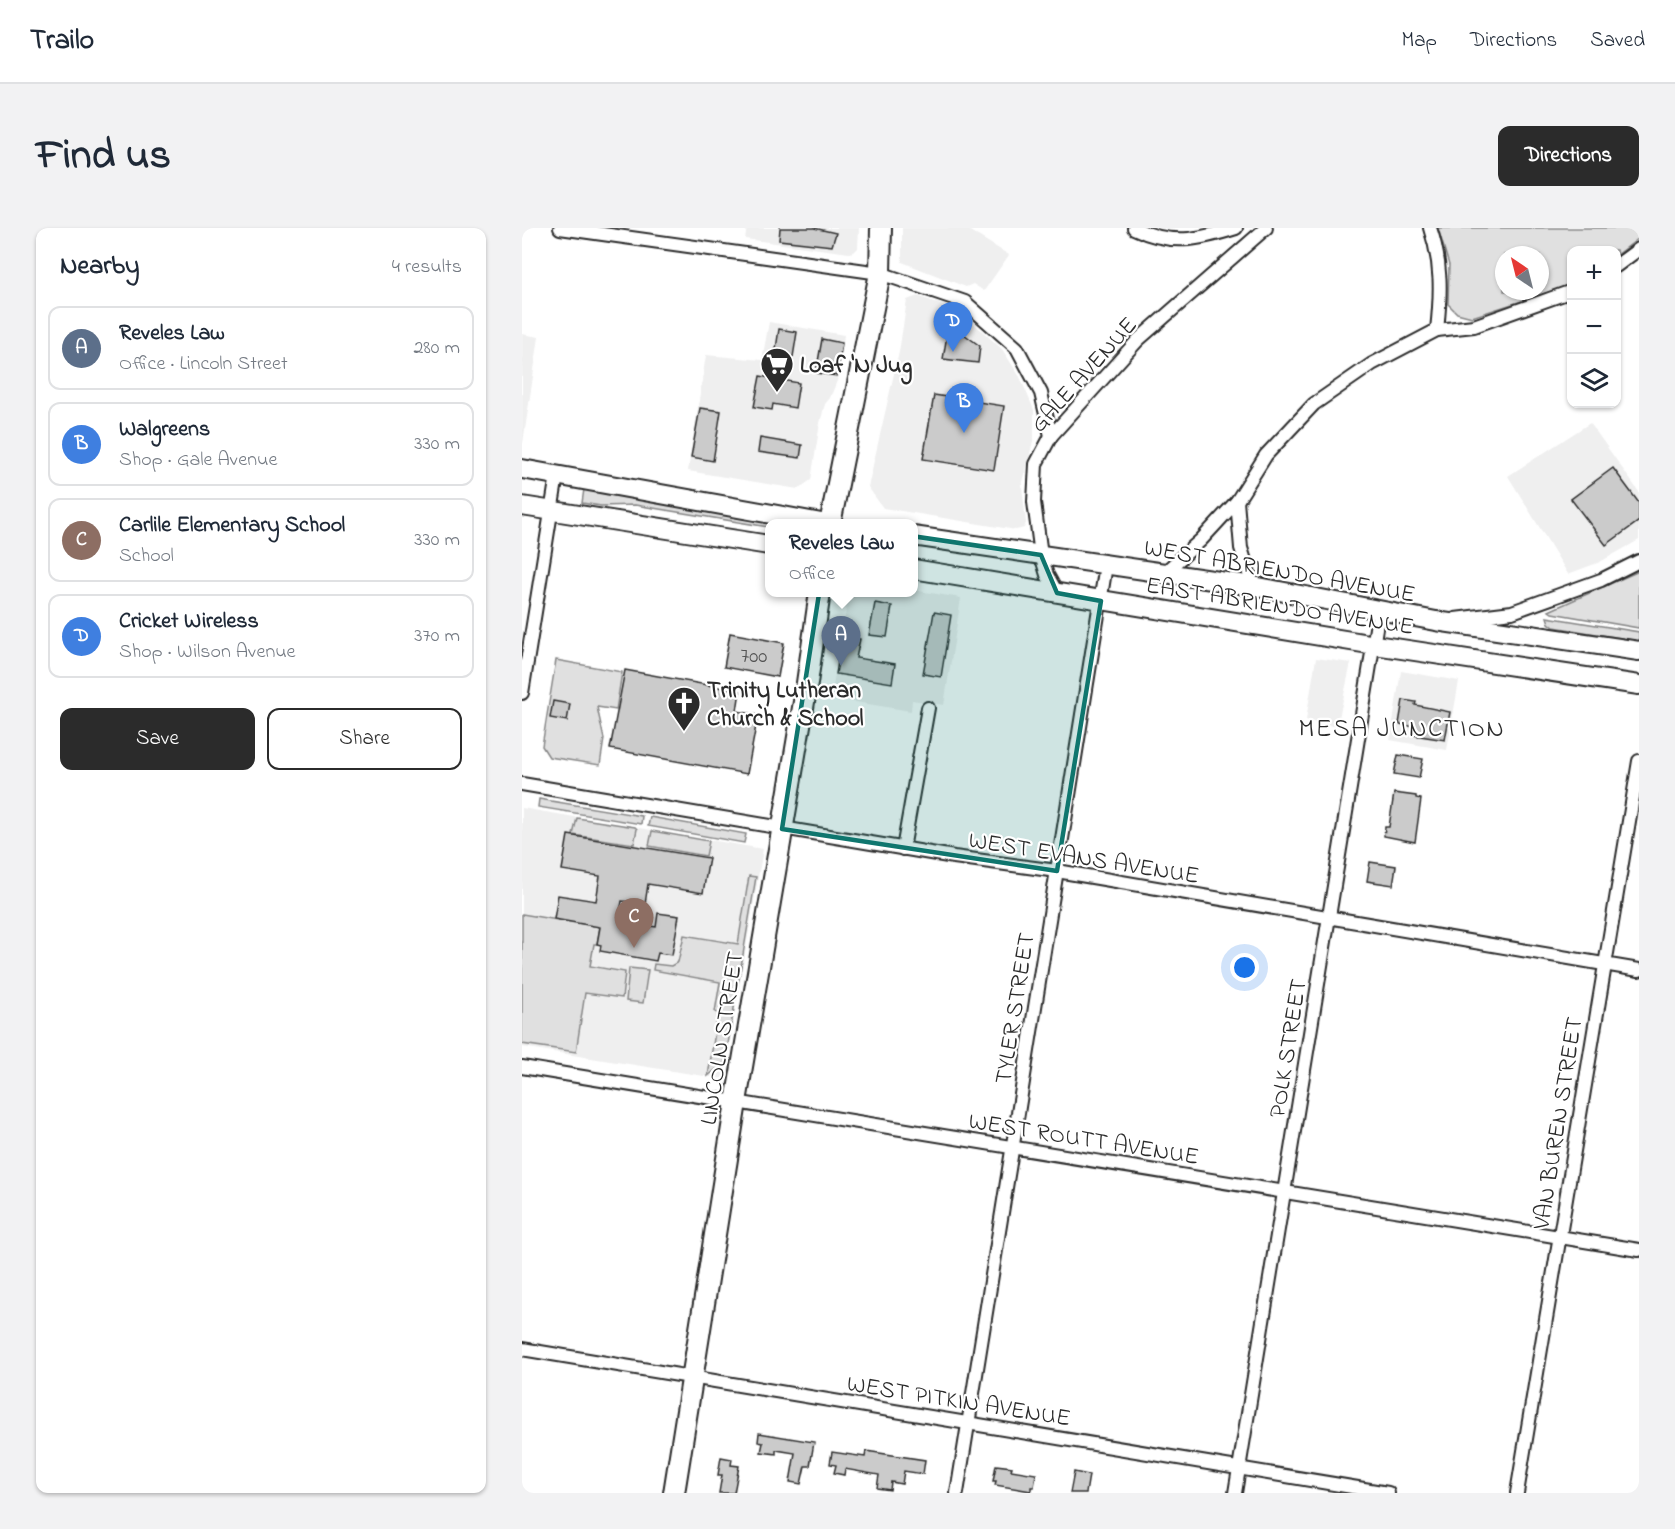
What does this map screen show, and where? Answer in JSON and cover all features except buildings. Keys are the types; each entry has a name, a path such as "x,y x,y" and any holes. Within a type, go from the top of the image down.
{"main road":[{"path":"830,519 880,273 881,228"},
{"path":"522,469 801,519"},
{"path":"522,506 765,544"},
{"name":"WEST ABRIENDO AVENUE","path":"918,537 1253,586 1436,621 1639,651"},
{"name":"EAST ABRIENDO AVENUE","path":"918,570 1375,645 1639,685"},
{"name":"LINCOLN STREET","path":"674,1493 819,597"}],"street":[{"path":"561,228 880,273 965,302 1017,348 1041,393 1051,436"},
{"path":"1134,228 1176,240 1202,239 1236,228"},
{"name":"GALE AVENUE","path":"1056,593 1041,555 1034,502 1036,464 1051,436 1138,340 1266,228"},
{"path":"1430,228 1440,265 1437,330"},
{"path":"1621,263 1639,249"},
{"path":"1164,573 1202,540 1237,501 1266,455 1314,404 1372,364 1437,330 1474,326 1567,293"},
{"path":"522,693 557,475"},
{"path":"1237,501 1242,548 1253,586"},
{"path":"1436,621 1512,612 1601,580 1639,561"},
{"name":"TYLER STREET","path":"957,1493 1106,565"},
{"name":"POLK STREET","path":"1234,1493 1380,610"},
{"path":"903,849 928,708"},
{"name":"VAN BUREN STREET","path":"1518,1493 1639,761"},
{"name":"WEST EVANS AVENUE","path":"522,784 903,849 1057,871 1639,970"},
{"name":"WEST ROUTT AVENUE","path":"522,1067 1639,1250"},
{"name":"WEST PITKIN AVENUE","path":"522,1349 1388,1493"}],"highlighted area":[{"path":"830,524 1041,555 1057,593 1101,601 1057,871 782,829"}],"shaded area":[{"path":"747,228 859,228 858,248 849,253 745,239"},
{"path":"902,228 971,228 970,231 1009,255 984,291 973,284 966,287 902,262"},
{"path":"1438,228 1639,228 1639,238 1621,252 1621,246 1567,246 1567,286 1549,292 1549,246 1495,246 1495,300 1525,300 1472,317 1457,313 1448,304 1449,265"},
{"path":"918,296 945,306 969,319 1002,349 1020,377 1034,410 1034,437 1022,486 1026,523 1024,528 1016,530 883,508 868,487 899,352 907,300"},
{"path":"769,322 844,335 839,376 825,404 811,480 798,489 688,471 706,355 762,360"},
{"path":"522,334 539,337 523,443 522,443"},
{"path":"1590,423 1639,492 1639,540 1600,562 1568,574 1508,476"},
{"path":"584,489 769,519 765,519 765,526 635,505 601,506 582,503"},
{"path":"1639,571 1639,628 1549,611"},
{"path":"918,591 961,598 944,705 912,700 911,711 831,698 848,597 918,597"},
{"path":"1547,617 1639,632 1639,641 1554,627 1549,623"},
{"path":"1316,658 1351,663 1337,727 1306,720"},
{"path":"556,660 622,672 616,710 597,707 604,739 600,765 549,757 542,746"},
{"path":"1401,671 1459,681 1447,750 1390,740"},
{"path":"539,799 642,816 641,824 538,807"},
{"path":"522,808 763,849 723,1079 522,1047"},
{"path":"650,817 746,834 744,843 648,826"},
{"path":"577,818 635,827 637,829 634,844 573,835"},
{"path":"652,831 709,841 706,856 649,846"},
{"path":"749,876 756,877 725,1062 708,1076 718,1013 715,1012 720,982 653,970 654,964 671,966 678,962 684,935 738,944"},
{"path":"522,914 600,927 590,966 625,972 622,998 585,993 576,1052 522,1044"},
{"path":"629,968 648,970 643,1003 626,1001"}],"place":[{"name":"Cricket Wireless","path":"953,352"},
{"name":"Loaf 'N Jug","path":"777,393"},
{"name":"Walgreens","path":"964,433"},
{"name":"Reveles Law","path":"841,666"},
{"name":"Trinity Lutheran Church & School","path":"684,732"},
{"name":"Carlile Elementary School","path":"634,948"}],"district":[{"name":"MESA JUNCTION","path":"1402,727"}]}
